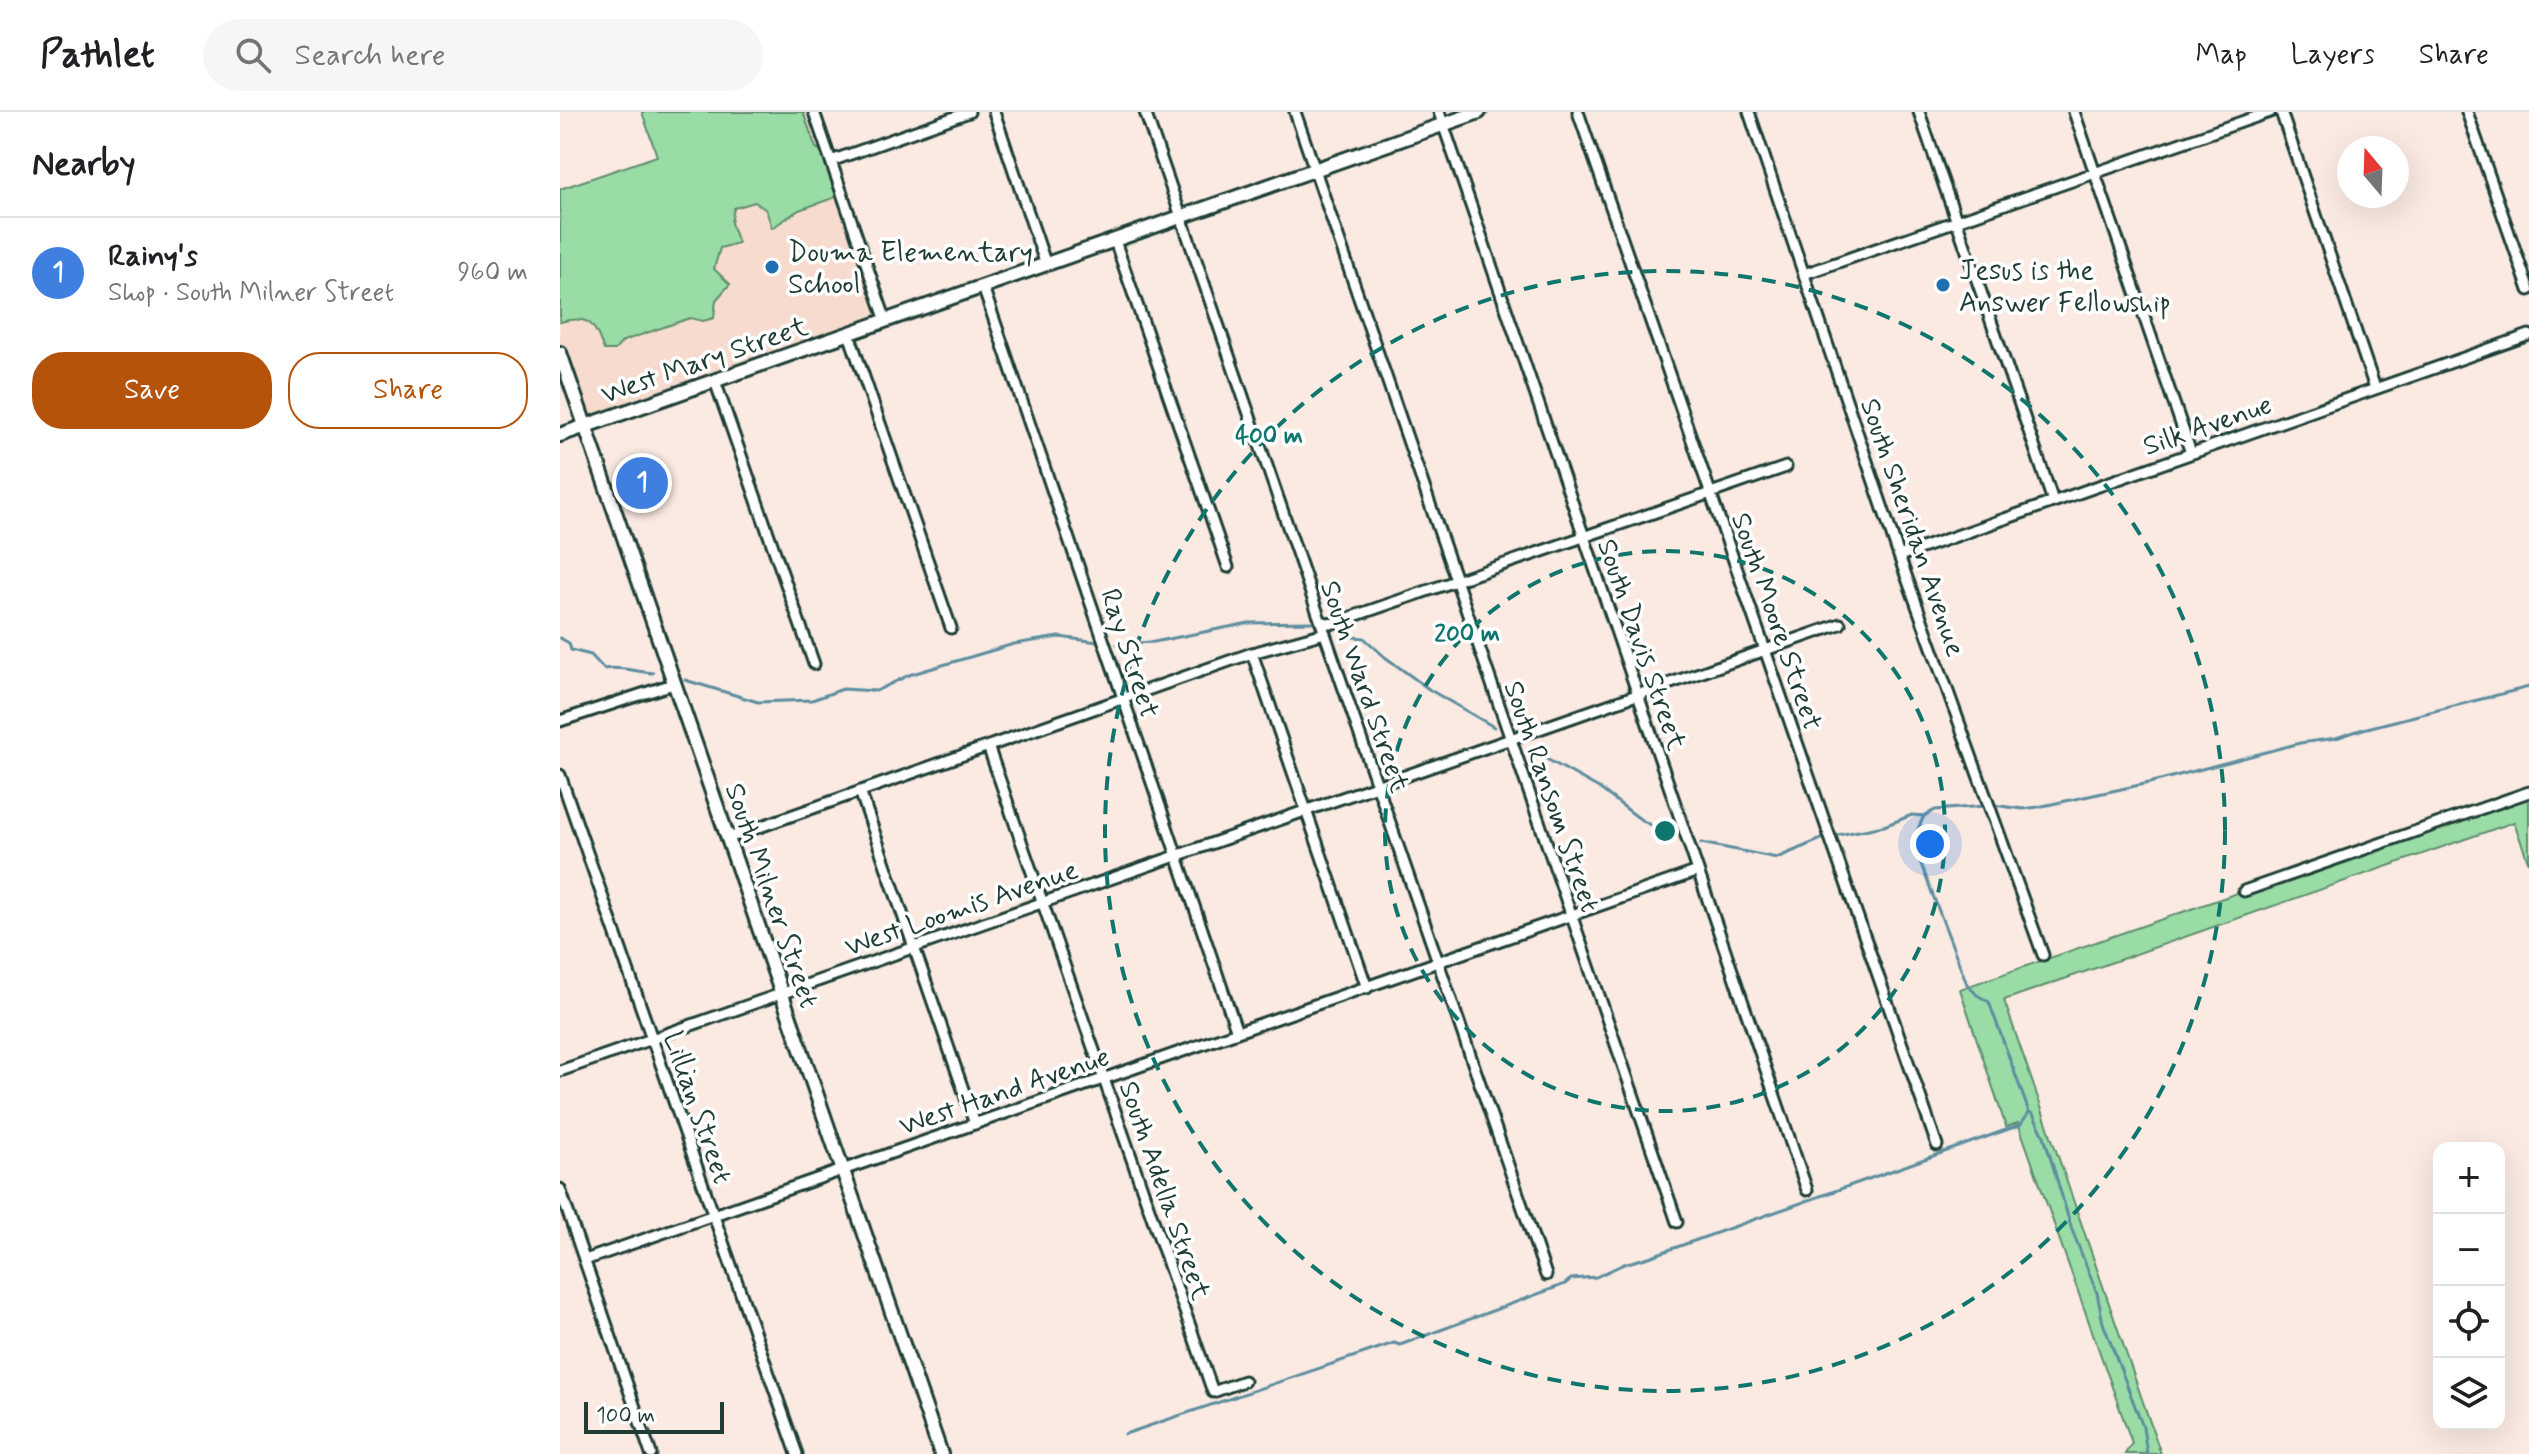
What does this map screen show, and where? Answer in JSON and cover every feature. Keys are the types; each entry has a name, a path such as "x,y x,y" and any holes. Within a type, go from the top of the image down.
{"street":[{"path":"814,112 886,321"},
{"path":"831,161 969,112"},
{"path":"994,112 1046,265"},
{"name":"South Ward Street","path":"1145,112 1546,1275"},
{"name":"South Ransom Street","path":"1295,112 1677,1222"},
{"name":"West Mary Street","path":"560,435 1115,241 1315,169 1441,118 1479,112"},
{"name":"South Moore Street","path":"1578,112 1937,1145"},
{"name":"South Sheridan Avenue","path":"1749,112 1899,556 2043,955"},
{"path":"1919,112 2053,501"},
{"path":"2074,112 2191,453"},
{"path":"1804,274 2270,112"},
{"path":"2281,112 2375,388"},
{"path":"2467,112 2529,290"},
{"name":"South Davis Street","path":"1441,118 1807,1190"},
{"path":"1115,241 1228,567"},
{"name":"Ray Street","path":"983,287 1237,1032"},
{"path":"849,334 951,628"},
{"name":"Silk Avenue","path":"1899,556 2529,335"},
{"name":"South Milner Street","path":"560,353 941,1454"},
{"path":"715,381 814,664"},
{"path":"1321,621 1331,624 1786,467"},
{"name":"West Loomis Avenue","path":"560,1071 1840,624"},
{"path":"728,838 1252,653 1325,633"},
{"path":"1252,653 1367,988"},
{"path":"560,721 673,684"},
{"name":"South Adella Street","path":"988,746 1213,1392 1244,1381"},
{"name":"Lillian Street","path":"560,775 797,1454"},
{"path":"860,791 975,1124"},
{"path":"2244,891 2529,792"},
{"name":"West Hand Avenue","path":"585,1260 1698,871"},
{"path":"560,1189 651,1454"}],"shaded area":[{"path":"786,112 814,112 886,321 586,426 560,353 560,189"}],"green space":[{"path":"642,112 803,112 816,148 828,153 842,195 799,210 772,228 766,210 755,202 734,208 731,223 738,243 720,248 714,269 730,284 716,300 714,318 703,321 690,318 623,341 615,350 604,350 590,323 578,319 560,322 560,189 657,156"},
{"path":"2529,792 2529,864 2514,822 2004,1000 2161,1454 2125,1454 2132,1443 2018,1123 2006,1127 1960,989"}],"waterway":[{"path":"1117,644 1154,642 1249,623 1312,622"},
{"path":"1342,636 1364,638 1430,690 1494,727"},
{"path":"685,680 758,702 812,700 843,689 876,691 909,675 1014,644 1059,637 1098,642"},
{"path":"560,638 569,643 571,650 591,655 604,669 653,673"},
{"path":"1993,805 2023,809 2038,807 2149,783 2529,687"},
{"path":"1534,752 1599,788 1640,819 1671,837"},
{"path":"1833,836 1884,826 1912,815 1924,816 1935,810 1985,806"},
{"path":"1924,816 1917,831 1916,851 1967,984 1989,1002 2029,1112 2044,1136 2072,1230 2097,1293 2103,1323 2143,1427 2147,1454"},
{"path":"1701,843 1777,858 1826,837"},
{"path":"1125,1434 1394,1343 1400,1345 1565,1284 1571,1279 1596,1277 1624,1264 2020,1125 2029,1112"}],"place":[{"name":"Douma Elementary School","path":"772,267"},
{"name":"Jesus is the Answer Fellowship","path":"1943,285"},
{"name":"Rainy's","path":"642,483"}]}
